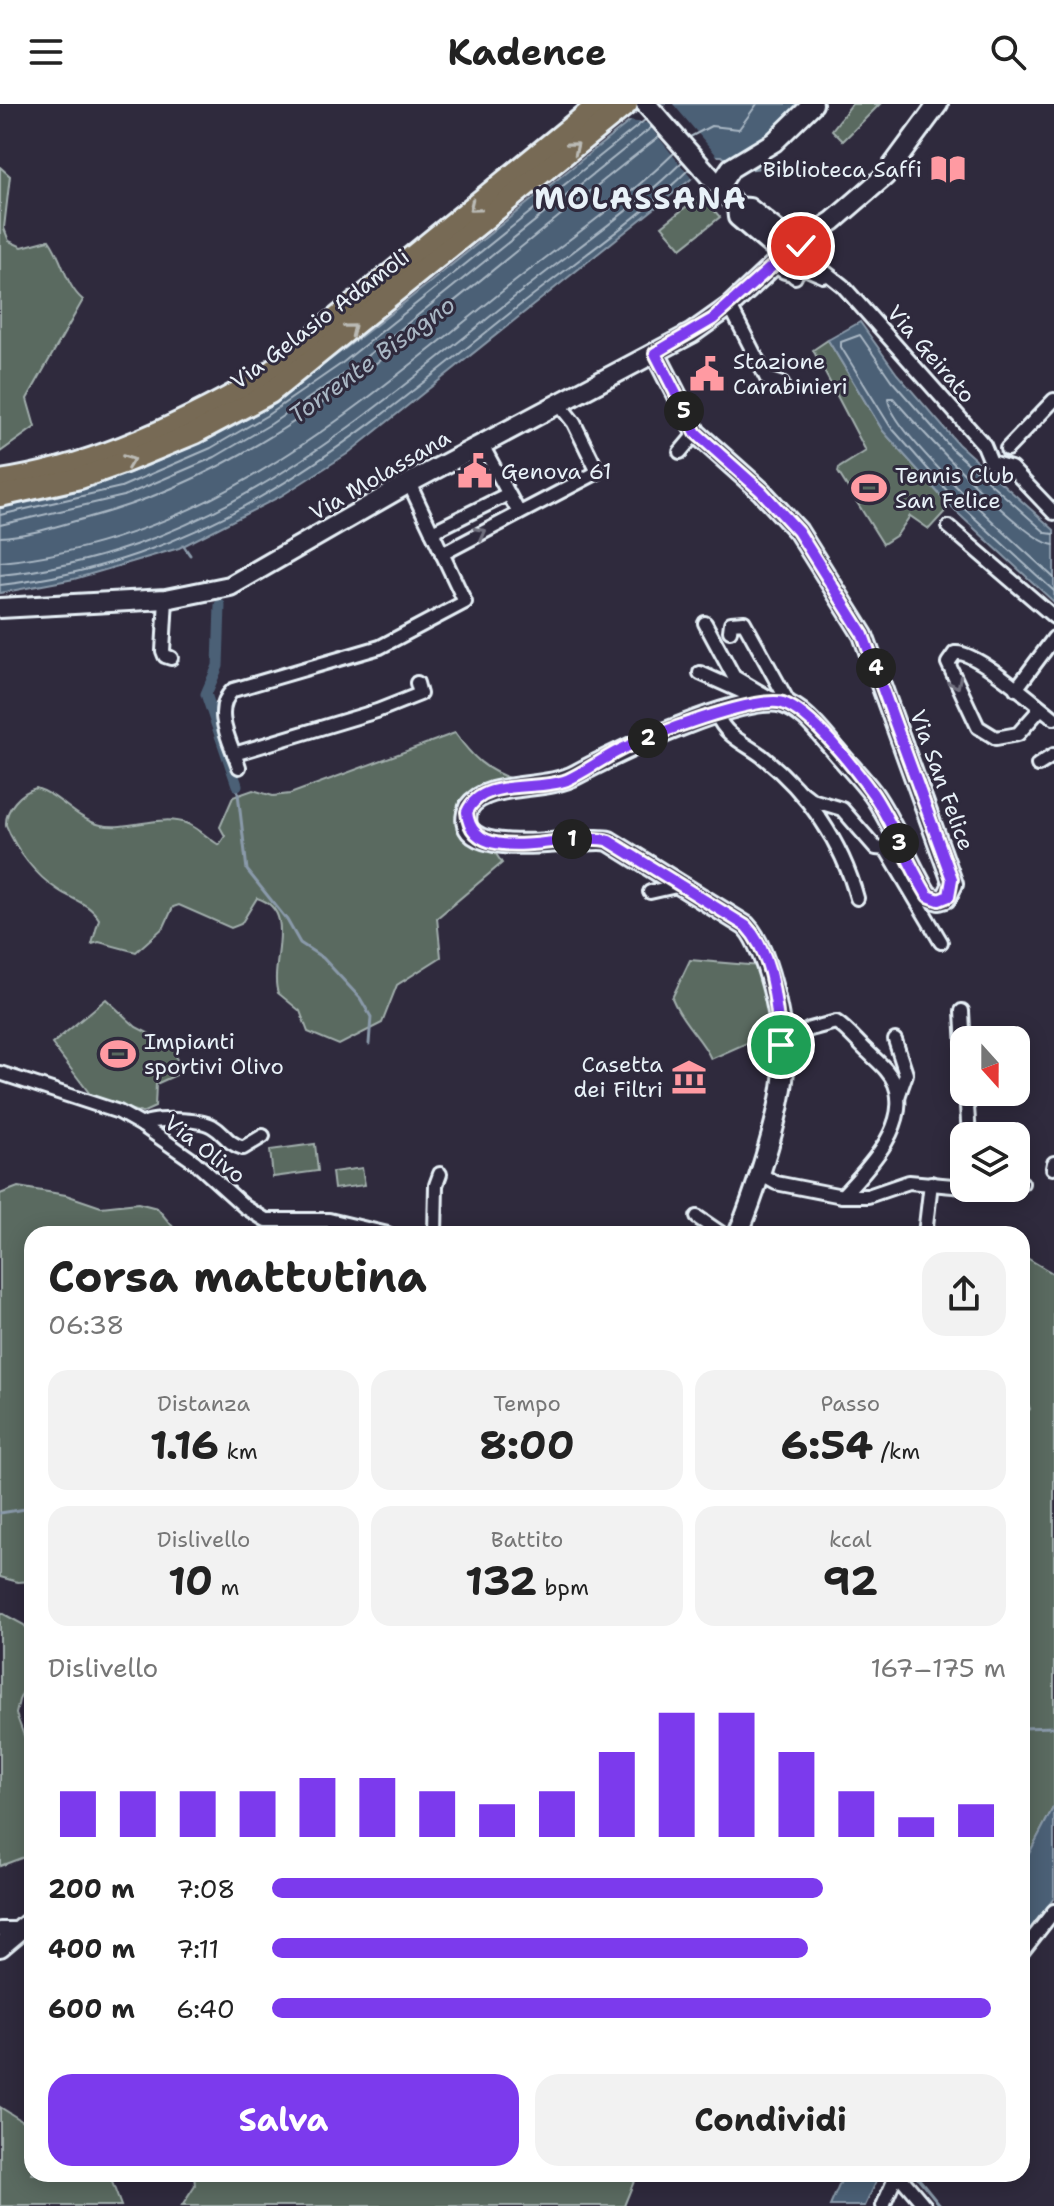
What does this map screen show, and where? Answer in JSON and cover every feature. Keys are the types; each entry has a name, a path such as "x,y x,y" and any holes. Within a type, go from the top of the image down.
{"main road":[{"name":"Via Gelasio Adamoli","path":"0,481 73,465 221,402 263,378 599,104"},
{"name":"Via Gelasio Adamoli","path":"0,496 80,478 125,462 206,428 270,393 627,104"}],"street":[{"path":"646,104 737,207 749,208 792,259"},
{"path":"711,178 774,142 813,104"},
{"name":"Via Molassana","path":"0,608 166,599 239,583 409,483 655,353 730,306 751,287 792,259 901,158 938,104"},
{"name":"Via Geirato","path":"792,259 841,283 990,452 993,465 1006,464 1054,513"},
{"path":"730,306 767,379 782,384"},
{"name":"Via San Felice","path":"655,353 696,433 761,491 798,531 863,635 952,879 949,896 939,900 928,896 873,794 816,727 734,677 705,623"},
{"path":"1007,449 1054,400"},
{"path":"442,554 598,472 574,423 559,404"},
{"path":"680,452 696,433"},
{"path":"482,445 519,513"},
{"path":"990,452 997,446 1007,449 1010,455 1006,464"},
{"path":"239,767 222,715 225,697 233,690 380,647 464,604 465,597 409,483"},
{"path":"432,532 508,494"},
{"path":"949,527 1054,617"},
{"path":"166,599 163,651 165,656 171,658"},
{"name":"Via San Felice","path":"730,631 733,622 744,622 777,703"},
{"path":"1016,689 1054,638"},
{"path":"1041,708 1018,734 996,738 978,727 948,663 955,653 964,653 1016,689 1041,708 1054,718"},
{"name":"Via San Felice","path":"700,673 777,703"},
{"path":"234,754 377,711 420,694 417,683"},
{"path":"741,1226 782,1088 781,1045 770,970 756,938 746,926 603,839 515,845 490,843 473,830 467,812 473,802 485,794 559,782 639,742 717,715 777,703"},
{"path":"717,715 730,735 812,800 842,809 876,848 886,849 941,942"},
{"path":"1038,765 1054,755"},
{"path":"792,783 831,835 847,866 857,898"},
{"path":"650,892 681,885"},
{"path":"962,1011 963,1026"},
{"path":"781,1045 810,1029 836,1022 886,1069 898,1097"},
{"path":"842,1196 871,1162 897,1115 898,1097 906,1074 895,1040"},
{"name":"Via Olivo","path":"0,1073 119,1112 195,1162 245,1207 266,1220 329,1220 354,1226"},
{"path":"142,1125 154,1118 209,1125 227,1143 243,1148 263,1136"},
{"path":"758,1173 776,1183 842,1196 868,1196 909,1182 950,1185"},
{"path":"435,1226 436,1185 440,1174"},
{"path":"926,1226 931,1183"},
{"path":"697,1217 710,1226"},
{"path":"1030,1942 1054,1911"},
{"path":"0,1929 24,1925"},
{"path":"0,1947 24,1927"},
{"path":"883,2206 894,2182"},
{"path":"904,2182 925,2206"}],"green space":[{"path":"852,104 880,104 843,141 832,130"},
{"path":"0,167 10,176 4,228 9,241 22,247 49,240 72,287 83,300 27,399 35,427 0,452"},
{"path":"701,195 720,217 681,248 662,226"},
{"path":"828,340 883,431 950,506 929,529 910,516 897,535 883,544 838,472 839,468 866,451 813,350"},
{"path":"455,733 480,762 515,780 465,799 458,806 459,823 494,851 502,863 437,918 441,957 397,985 382,1023 339,1045 308,1032 300,1011 278,993 280,926 277,914 270,905 257,898 241,924 231,928 179,905 173,907 164,927 136,952 99,942 92,944 99,919 86,905 58,890 34,869 15,844 6,825 8,813 15,802 36,788 53,796 83,818 101,825 178,821 192,826 219,845 225,836 220,827 233,797 253,790 273,796 290,794"},
{"path":"690,960 760,966 772,1023 765,1035 711,1059 672,998"},
{"name":"Impianti sportivi Olivo","path":"106,999 136,1027 177,1048 176,1075 156,1084 155,1107 142,1113 93,1098 52,1044"},
{"path":"315,1144 318,1171 273,1177 270,1150"},
{"path":"362,1168 365,1185 334,1189 332,1172"},
{"path":"18,1187 66,1195 101,1207 138,1203 157,1208 172,1226 24,1226 24,1582 18,1582 0,1577 0,1194"},
{"path":"1030,1260 1054,1274 1054,1806 1030,1852"},
{"path":"0,1612 24,1625 24,1689 16,1714 24,1736 24,1857 0,1866"},
{"path":"0,2107 24,2122 24,2182 112,2182 121,2206 0,2206"},
{"path":"195,2182 634,2182 624,2206 182,2206"}],"water":[{"name":"Torrente Bisagno","path":"652,104 800,104 771,132 767,167 740,171 722,156 714,156 690,180 347,454 281,496 179,548 74,579 0,593 0,507 62,495 122,476 232,424 285,391 385,318"},
{"path":"860,322 897,374 958,444 1054,530 1054,602 950,506 883,431 828,340"},
{"path":"1054,1806 1054,1898 1030,1930 1030,1852"},
{"path":"840,2182 876,2182 865,2206 830,2206"}],"pier":[{"path":"651,104 673,104 718,157 692,179 647,123 628,121"}],"waterway":[{"path":"183,545 190,555"},
{"path":"220,605 218,666 206,694 237,785"},
{"path":"237,785 247,870 287,920 300,943 323,958 360,998 371,1017 369,1044"},
{"path":"0,1513 24,1509"},
{"path":"1030,1728 1054,1727"},
{"path":"922,2182 941,2206"}],"place":[{"name":"Biblioteca Saffi","path":"948,169"},
{"name":"Stazione Carabinieri","path":"707,374"},
{"name":"Genova 61","path":"475,471"},
{"name":"Tennis Club San Felice","path":"869,488"},
{"name":"Impianti sportivi Olivo","path":"118,1054"},
{"name":"Casetta dei Filtri","path":"689,1077"}],"district":[{"name":"MOLASSANA","path":"641,198"}],"route":[{"path":"781,1045 770,970 760,944 746,926 609,841 585,838 515,845 490,843 473,830 467,812 473,802 485,794 501,789 552,785 621,750 677,728 763,701 784,703 816,727 873,794 928,896 936,900 949,896 952,879 863,635 798,531 761,491 696,433 655,353 692,333 730,306 778,261 778,251 783,244 791,242 801,246"}]}
